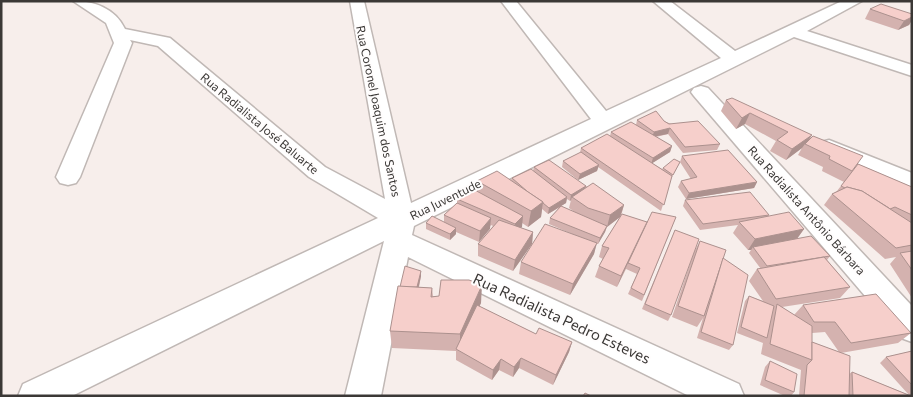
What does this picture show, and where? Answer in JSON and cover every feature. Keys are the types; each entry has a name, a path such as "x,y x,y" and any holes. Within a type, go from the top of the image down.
{"street":[{"path":"68,177 121,38 114,20 80,1"},
{"name":"Rua Coronel Joaquim dos Santos","path":"357,1 399,230 363,396"},
{"path":"508,1 604,122"},
{"path":"660,1 735,60"},
{"name":"Rua Juventude","path":"35,396 399,230 604,122 692,88 735,60 855,1"},
{"path":"795,32 912,71"},
{"name":"Rua Radialista José Baluarte","path":"121,38 164,42 317,172 399,230"},
{"path":"692,88 747,112"},
{"name":"Rua Radialista Antônio Bárbara","path":"692,88 912,328"},
{"path":"811,139 912,182"},
{"name":"Rua Radialista Pedro Esteves","path":"399,230 727,396"}],"building":[{"path":"881,4 912,14 912,17 904,21 870,9"},
{"path":"732,98 812,135 792,149 777,140 788,132 750,113 742,118 726,100"},
{"path":"656,111 669,124 698,121 720,144 685,147 670,128 654,132 637,120"},
{"path":"631,122 672,146 653,158 611,132"},
{"path":"607,134 672,176 664,205 581,148"},
{"path":"813,136 863,156 852,171 829,159 830,156 805,144"},
{"path":"728,150 757,182 689,193 681,181 697,177 682,156"},
{"path":"581,152 599,165 580,174 563,161"},
{"path":"674,159 680,162 673,175 663,168"},
{"path":"549,160 586,186 571,195 534,167"},
{"path":"858,164 912,187 912,215 895,207 890,209 862,191 841,186"},
{"path":"531,169 567,197 549,208 512,178"},
{"path":"497,171 543,202 531,211 477,181"},
{"path":"593,183 624,205 610,215 588,208 572,197"},
{"path":"847,187 862,191 912,223 912,245 896,248 832,194"},
{"path":"471,188 523,216 515,224 457,199"},
{"path":"750,192 769,215 703,224 685,200"},
{"path":"457,203 491,218 480,231 444,215"},
{"path":"561,206 607,226 600,238 550,218"},
{"path":"652,212 676,217 644,295 631,288 640,268 628,263"},
{"path":"789,212 804,229 755,239 739,222"},
{"path":"622,214 647,222 621,276 599,266 609,248 602,246"},
{"path":"432,216 456,228 450,234 426,223"},
{"path":"499,220 533,232 515,260 478,244"},
{"path":"545,224 597,243 573,284 521,262"},
{"path":"675,230 699,239 671,315 645,304"},
{"path":"811,236 830,256 767,266 753,247"},
{"path":"700,241 726,250 704,316 678,306"},
{"path":"912,251 912,270 900,253"},
{"path":"824,257 850,287 776,299 757,269"},
{"path":"723,258 748,275 733,345 701,332"},
{"path":"405,266 421,271 417,287 400,287"},
{"path":"441,280 469,280 482,285 460,334 390,331 398,286 432,288 431,297 439,296"},
{"path":"876,294 911,333 851,343 835,322 814,322 803,305"},
{"path":"749,296 774,306 767,338 741,327"},
{"path":"777,304 812,326 812,360 770,344"},
{"path":"477,305 536,334 539,328 572,342 556,375 521,358 514,367 501,359 493,370 456,349"},
{"path":"812,342 850,356 849,396 804,396 807,365 812,360"},
{"path":"912,351 912,385 886,357"},
{"path":"770,361 797,374 794,392 765,380"},
{"path":"852,372 911,396 853,396"}]}
